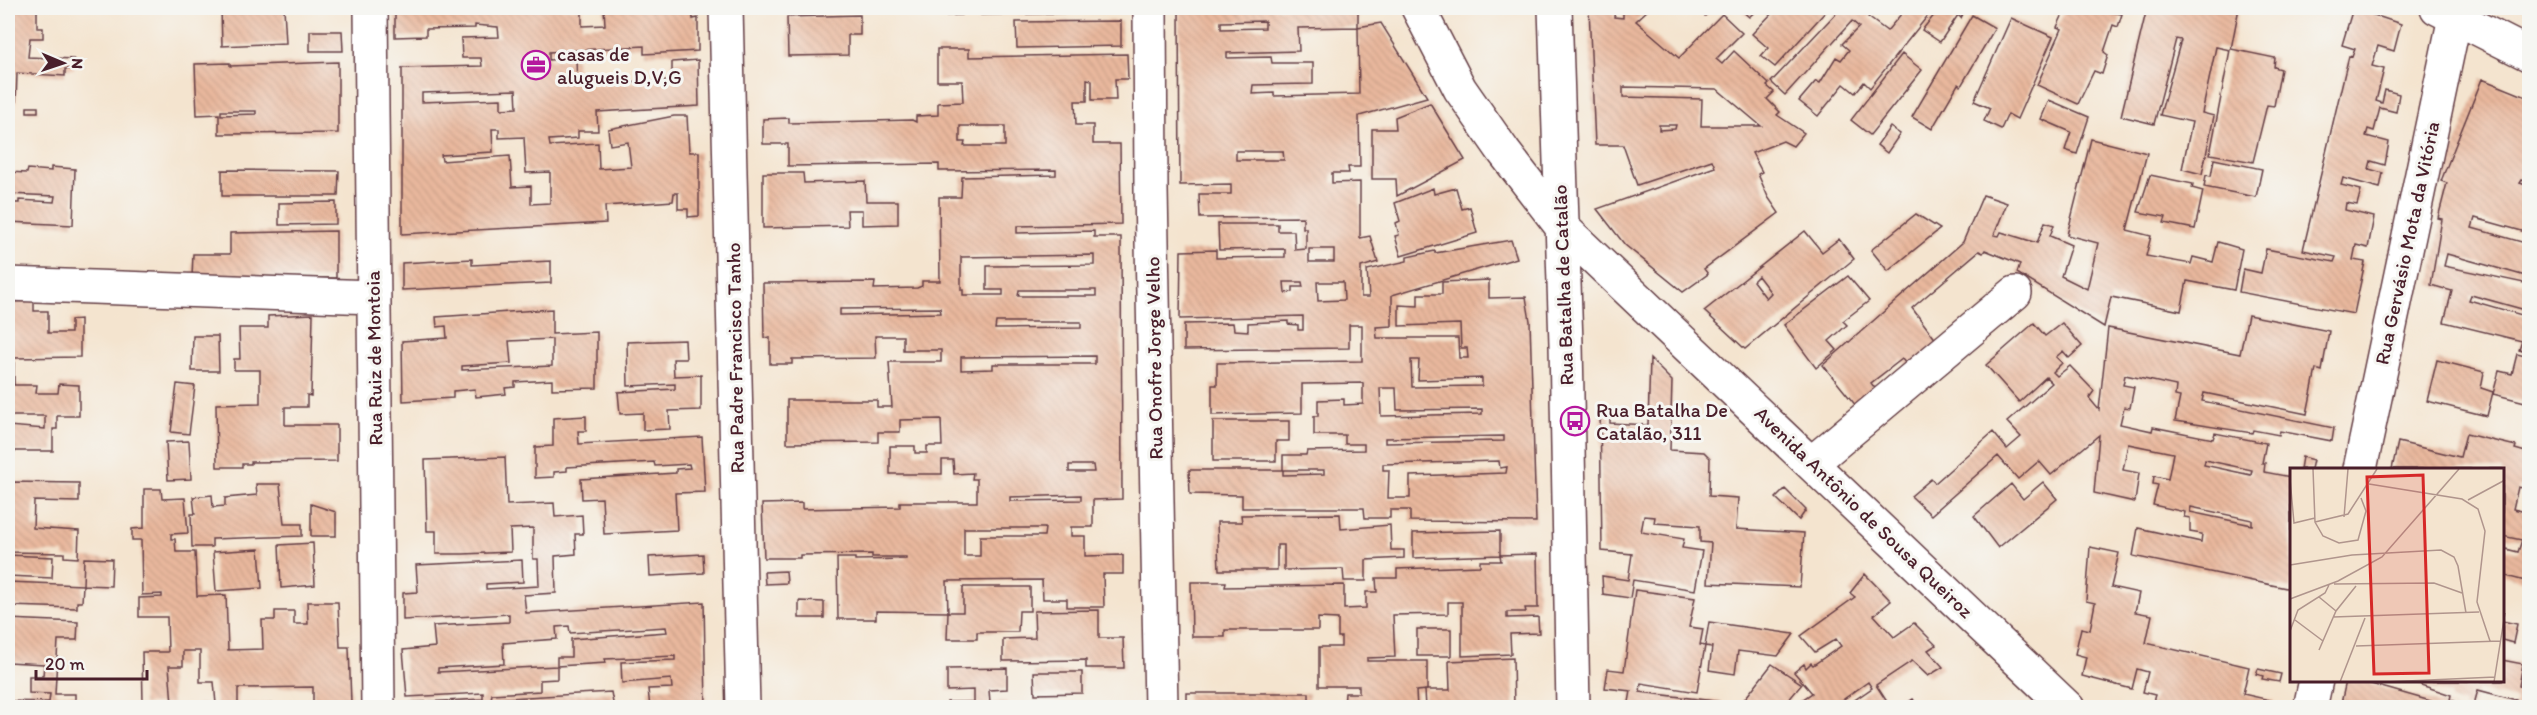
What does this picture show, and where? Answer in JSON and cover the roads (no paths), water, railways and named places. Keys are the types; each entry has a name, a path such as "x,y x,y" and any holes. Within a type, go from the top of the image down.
{"street":[{"name":"Rua Ruiz de Montoia","path":"370,8 378,708"},
{"name":"Rua Padre Francisco Tanho","path":"726,8 743,708"},
{"name":"Rua Onofre Jorge Velho","path":"1150,8 1151,202 1161,708"},
{"name":"Avenida Antônio de Sousa Queiroz","path":"1418,8 1460,88 1504,152 1562,226 1813,462 2068,708"},
{"name":"Rua Batalha de Catalão","path":"1555,8 1573,708"},
{"path":"2446,12 2529,55"},
{"name":"Rua Gervásio Mota da Vitória","path":"2360,468 2446,12"},
{"path":"8,284 373,297"},
{"path":"1813,462 2015,293"},
{"path":"2310,708 2316,682"}],"place":[{"name":"casas de alugueis D,V,G","path":"536,65"},
{"name":"Rua Batalha De Catalão, 311","path":"1575,421"}]}
